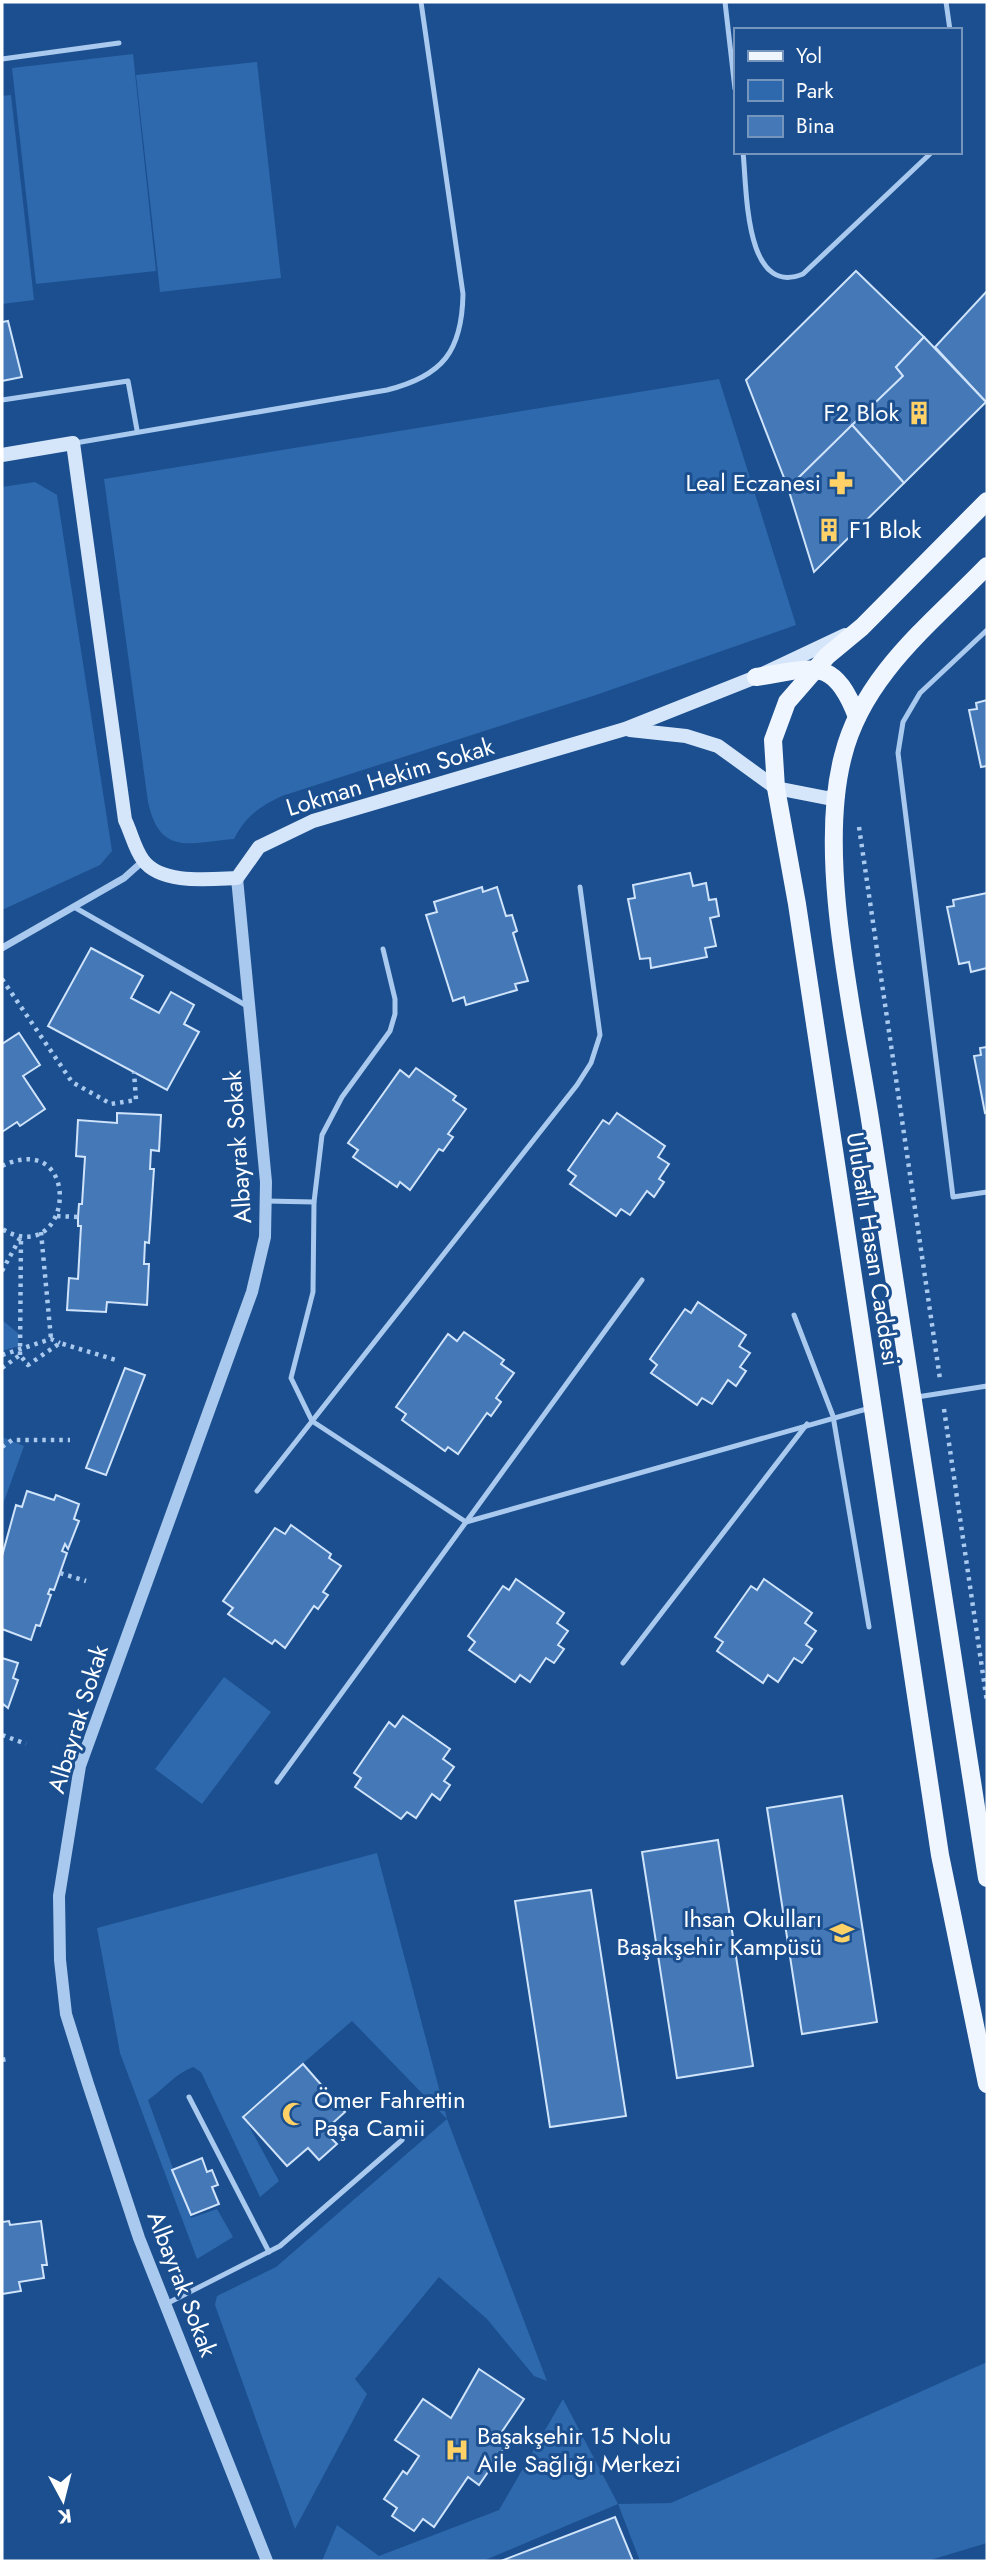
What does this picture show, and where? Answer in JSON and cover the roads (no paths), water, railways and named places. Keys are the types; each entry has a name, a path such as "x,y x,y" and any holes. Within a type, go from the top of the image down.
{"main road":[{"path":"2,455 73,443 125,820 143,861 161,873 195,879 237,878"},
{"name":"Ulubatlı Hasan Caddesi","path":"987,501 862,627 816,668 787,702 773,740 776,788 940,1855 987,2084"},
{"name":"Ulubatlı Hasan Caddesi","path":"987,566 898,655 857,717 842,757 835,868 842,934 987,1878"},
{"name":"Lokman Hekim Sokak","path":"237,878 259,847 313,821 625,729 756,677 862,627"},
{"path":"756,677 816,668 834,675 847,692 857,717"},
{"path":"625,729 686,736 718,746 776,788 827,798 838,795"}],"street":[{"path":"2,948 124,878 143,861"},
{"name":"Albayrak Sokak","path":"237,878 266,1201 265,1237 252,1292 80,1766 59,1896 60,1960 66,2014 139,2238 267,2561"}],"lane":[{"path":"73,443 137,430 387,390 423,379 447,358 458,338 463,294 421,2"},
{"path":"725,2 734,80"},
{"path":"946,2 950,28"},
{"path":"2,60 119,43"},
{"path":"743,154 753,237 758,256 767,271 776,277 790,279 803,274 930,154"},
{"path":"2,400 128,381 137,430"},
{"path":"987,629 920,693 903,722 898,753 953,1197 987,1192"},
{"path":"257,1491 569,1096 591,1063 600,1035 580,887"},
{"path":"74,907 248,1006"},
{"path":"383,949 395,999 395,1014 390,1031 342,1097 322,1135 314,1202 313,1292 291,1378 312,1421 466,1522 833,1416 873,1407"},
{"path":"266,1201 314,1202"},
{"path":"277,1782 642,1280"},
{"path":"794,1315 833,1416 869,1627"},
{"path":"914,1397 987,1387"},
{"path":"623,1663 807,1424"},
{"path":"189,2097 269,2252"},
{"path":"166,2304 269,2252 402,2140"}],"place":[{"name":"F2 Blok","path":"919,413"},
{"name":"Leal Eczanesi","path":"841,483"},
{"name":"F1 Blok","path":"829,530"},
{"name":"Ihsan Okulları Başakşehir Kampüsü","path":"842,1933"},
{"name":"Ömer Fahrettin Paşa Camii","path":"294,2114"},
{"name":"Başakşehir 15 Nolu Aile Sağlığı Merkezi","path":"457,2450"}]}
